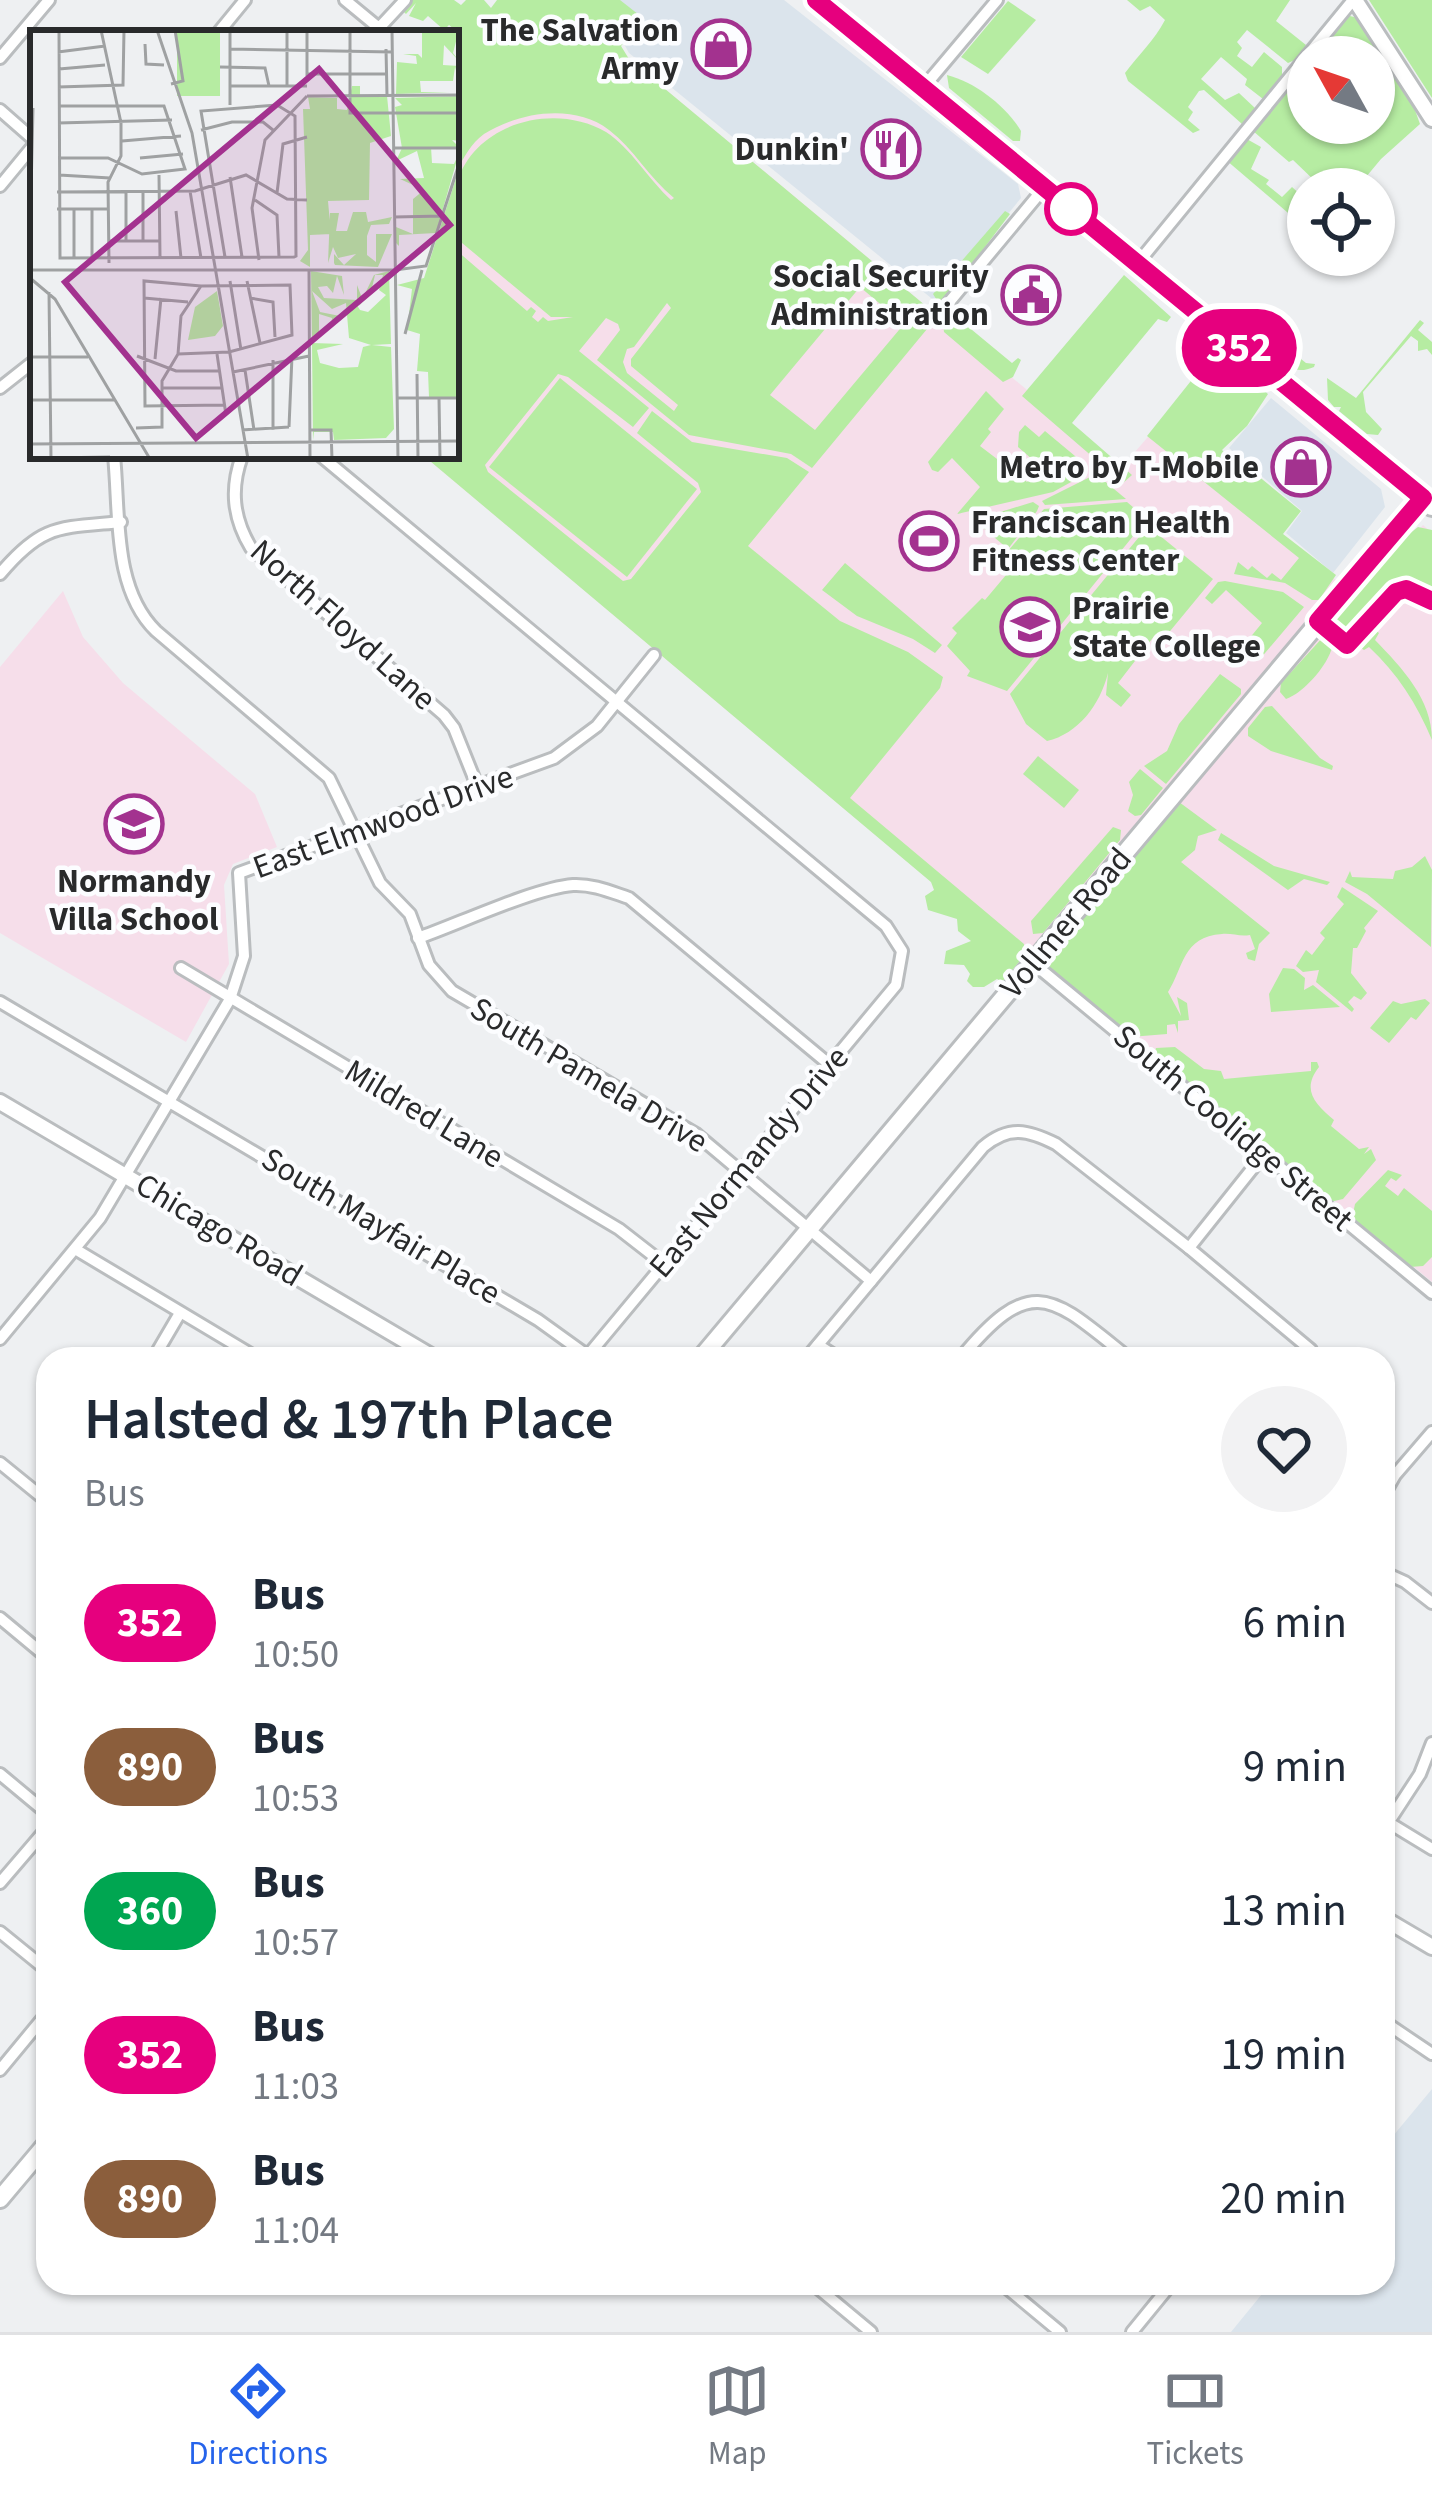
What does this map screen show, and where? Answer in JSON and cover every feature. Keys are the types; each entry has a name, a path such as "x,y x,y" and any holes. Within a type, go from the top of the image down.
{"main road":[{"path":"816,0 1429,497"},
{"name":"Vollmer Road","path":"710,1347 1429,497"},
{"path":"0,2199 36,2156"}],"street":[{"path":"0,58 49,0"},
{"path":"220,30 245,0"},
{"path":"345,0 379,28 405,0"},
{"path":"923,88 997,0"},
{"path":"1137,264 1354,0 1432,118"},
{"path":"0,110 30,139"},
{"path":"0,186 30,146"},
{"path":"941,312 1044,188"},
{"path":"0,388 30,364"},
{"name":"South Pamela Drive","path":"114,459 126,577 139,611 156,631 323,771 342,799 380,883 410,914 434,973 452,991 696,1134 871,1281"},
{"name":"North Floyd Lane","path":"241,459 235,511 251,548 444,715 478,788"},
{"path":"325,459 617,702"},
{"path":"0,574 38,535 121,522"},
{"name":"East Elmwood Drive","path":"0,1339 100,1218 230,999 244,956 239,873 570,750 654,655"},
{"name":"East Normandy Drive","path":"594,1347 896,985 903,960 896,936 886,926 617,702"},
{"path":"418,938 550,890 595,886 629,898 830,1065"},
{"name":"South Coolidge Street","path":"1033,963 1432,1292"},
{"name":"Mildred Lane","path":"181,968 619,1229 664,1264"},
{"name":"South Mayfair Place","path":"0,1002 519,1308 572,1347"},
{"name":"Chicago Road","path":"0,1102 416,1347"},
{"path":"821,1347 818,1345 983,1147 1015,1130 1032,1131 1056,1144 1189,1248 1299,1347"},
{"path":"1189,1248 1264,1154"},
{"path":"75,1249 238,1347"},
{"path":"970,1347 990,1322 1013,1306 1048,1301 1065,1307 1115,1347"},
{"path":"160,1347 180,1313"},
{"path":"1395,1475 1430,1439"},
{"path":"0,1463 36,1490"},
{"path":"1395,1577 1432,1603"},
{"path":"0,1618 36,1648"},
{"path":"1395,1809 1420,1774 1432,1743"},
{"path":"0,1774 36,1804"},
{"path":"1395,1826 1432,1849"},
{"path":"0,1883 36,1841"},
{"path":"1395,1925 1432,1947"},
{"path":"0,1932 36,1961"},
{"path":"0,2070 36,2026"},
{"path":"1395,2031 1432,2054"},
{"path":"826,2295 871,2332"},
{"path":"1020,2295 1060,2332"},
{"path":"1132,2332 1162,2295"}],"shaded area":[{"name":"Prairie State College","path":"498,0 558,0 1121,468 1154,430 1359,599 1423,525 1432,533 1432,1282 1031,949 1022,958 428,459 459,459 459,46"},
{"path":"618,0 784,0 1018,184 1021,198 936,302 629,53 624,44 642,21"},
{"path":"1271,398 1381,489 1385,507 1333,573 1286,533 1302,511 1229,448"},
{"name":"Normandy Villa School","path":"63,591 83,637 123,683 255,794 277,847 233,864 224,885 229,964 186,1042 0,933 0,667"},
{"path":"1432,2089 1432,2332 1231,2332 1261,2295 1395,2295 1395,2134"}],"green space":[{"path":"409,0 454,0 461,5 466,0 484,0 491,8 497,0 620,0 643,18 621,46 629,59 932,311 932,323 812,468 791,454 689,435 597,360 620,330 606,318 579,351 649,408 633,427 558,374 485,465 623,581 631,579 701,492 698,483 637,433 652,411 692,442 787,458 809,472 748,546 840,621 908,652 943,677 940,688 850,798 1024,944 1025,955 1002,982 997,979 973,987 964,965 944,964 946,951 971,941 958,931 957,919 928,910 925,896 934,890 931,882 428,459 459,459 459,253 527,311 531,307 536,311 532,317 538,322 543,317 548,321 573,317 551,317 459,240 459,178 481,145 520,123 564,119 586,123 615,138 663,192 674,198 609,130 580,116 546,114 498,126 475,142 459,166 459,30 449,25 444,30 428,16 423,21 409,16 416,3 406,14 401,9","holes":["860,287 904,324 815,430 770,395","667,303 671,308 631,359 631,366 678,405 674,411 627,373 623,362 627,349 634,347"]},
{"path":"1127,0 1290,0 1276,21 1295,36 1287,36 1287,62 1247,30 1237,42 1242,48 1237,56 1252,67 1264,52 1282,67 1282,77 1263,99 1221,57 1201,79 1225,100 1239,93 1256,109 1242,124 1204,90 1199,91 1188,107 1193,112 1188,120 1200,130 1193,133 1128,81 1125,73 1165,20 1150,6 1140,11"},
{"path":"1369,0 1432,0 1432,98 1395,36"},
{"path":"1008,1 1036,20 988,74 961,57"},
{"path":"1346,15 1358,18 1369,36 1328,36"},
{"path":"947,75 979,89 998,104 1021,131 1020,141 1013,141 949,88"},
{"path":"1395,78 1420,124 1374,168 1301,168 1253,131 1287,90 1287,144 1395,144"},
{"path":"1245,138 1261,147 1251,169 1269,180 1266,184 1282,197 1287,192 1287,212 1226,160"},
{"path":"1005,211 1010,214 944,301 938,302 933,294"},
{"path":"1124,275 1171,317 1167,322 1158,319 1072,423 1132,475 1123,483 1022,396"},
{"path":"954,315 1012,363 1021,360 1013,377 1003,382 944,332 943,324"},
{"path":"1420,320 1424,323 1418,330 1432,342 1432,355 1427,349 1418,351 1418,341 1411,336 1363,392 1366,412 1382,429 1378,435 1367,434 1328,400 1327,378 1356,398"},
{"path":"1261,327 1314,367 1297,370 1275,359 1256,341"},
{"path":"1214,352 1219,362 1225,358 1239,369 1235,376 1245,375 1268,394 1247,426 1222,450 1229,457 1218,471 1229,480 1241,462 1301,511 1283,534 1336,575 1319,600 1285,583 1234,574 1238,562 1281,580 1299,558 1147,436"},
{"path":"560,378 697,489 627,577 489,467"},
{"path":"986,391 1004,409 980,446 1027,482 1040,466 1018,447 1025,425 1039,437 1045,431 1081,461 1082,476 1053,492 957,514 980,487 952,458 938,472 928,462"},
{"path":"1096,474 1126,499 1045,505 1042,501"},
{"path":"1033,502 1039,506 1037,511 1008,549 974,520"},
{"path":"1127,502 1147,519 1007,691 967,676 970,671 947,646 957,633 952,628 1006,575 995,566 1044,509"},
{"path":"1148,526 1213,579 1166,636 1155,635 1118,683 1131,695 1121,707 1106,695 1108,673 1086,716 1068,732 1047,741 1026,724 1010,694"},
{"path":"1418,527 1432,530 1432,596 1413,585 1397,584 1353,629 1338,630 1334,619 1399,542"},
{"path":"845,563 942,645 935,653 857,616 822,590"},
{"path":"1218,582 1283,592 1304,607 1260,659 1244,645 1262,623 1226,590 1212,604 1205,598"},
{"path":"1373,628 1379,633 1375,640 1421,698 1432,740 1397,678 1369,647 1358,646"},
{"path":"1324,636 1333,642 1328,658 1309,683 1286,699 1280,692 1281,683"},
{"path":"1220,674 1241,689 1241,694 1166,784 1144,766 1167,751 1179,724"},
{"path":"1272,706 1332,770 1271,751 1248,736 1248,728 1265,707"},
{"path":"1038,756 1079,790 1064,808 1023,774"},
{"path":"1140,769 1163,788 1135,816 1128,811 1133,795 1129,782"},
{"path":"1179,802 1217,830 1198,836 1195,850 1181,862 1270,933 1259,944 1255,961 1246,953 1255,949 1250,935 1222,934 1199,941 1186,955 1168,992 1181,1016 1177,997 1187,1003 1189,1020 1178,1021 1178,1033 1175,1024 1167,1025 1167,1034 1130,1037 1049,970 1046,960"},
{"path":"1113,827 1121,830 1120,840 1043,933 1033,934 1031,921"},
{"path":"1221,833 1274,866 1330,882 1304,879 1288,890 1218,840"},
{"path":"1425,856 1432,870 1431,947 1367,894 1345,882 1350,871 1352,877 1393,879 1395,871 1412,867"},
{"path":"1342,887 1378,911 1353,948 1351,973 1367,993 1361,1000 1354,996 1348,1002 1352,1012 1316,982 1319,970 1303,972 1296,966 1306,950 1312,955 1325,938 1320,933 1344,904 1337,897"},
{"path":"1283,968 1294,969 1305,978 1304,990 1313,985 1340,1007 1271,1012 1269,994"},
{"path":"1425,999 1430,1003 1389,1043 1370,1028 1393,1001"},
{"path":"1175,1047 1204,1069 1221,1071 1224,1079 1311,1071 1311,1062 1317,1062 1311,1083 1316,1102 1334,1120 1331,1126 1359,1149 1369,1147 1364,1154 1371,1149 1376,1160 1343,1199 1330,1202 1153,1056 1156,1048"},
{"path":"1388,1170 1402,1175 1385,1186 1398,1196 1404,1188 1432,1211 1432,1257 1423,1266 1410,1267 1352,1219 1355,1204"}],"bus line":[{"name":"352","path":"816,0 1423,498 1318,621 1347,645 1396,592 1406,589 1432,601"}],"place":[{"name":"The Salvation Army","path":"721,49"},
{"name":"Dunkin'","path":"891,149"},
{"name":"Social Security Administration","path":"1031,295"},
{"name":"Metro by T-Mobile","path":"1301,467"},
{"name":"Franciscan Health Fitness Center","path":"929,541"},
{"name":"Prairie State College","path":"1030,627"},
{"name":"Normandy Villa School","path":"134,824"}]}
